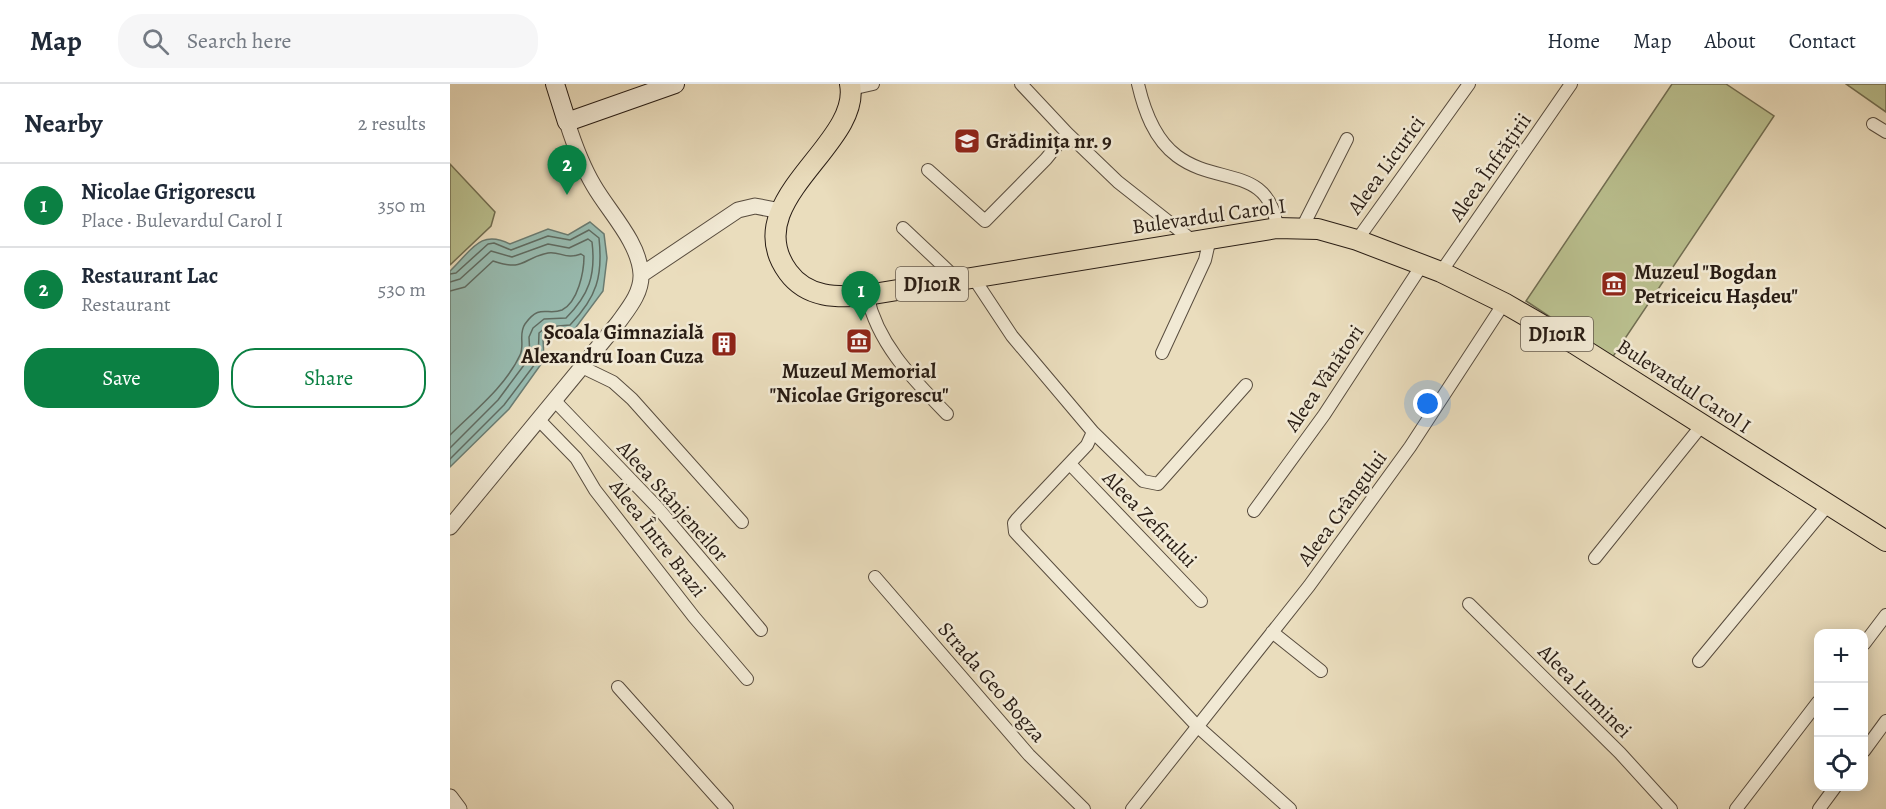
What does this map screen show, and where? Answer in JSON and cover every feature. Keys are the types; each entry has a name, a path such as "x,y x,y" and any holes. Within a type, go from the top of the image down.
{"main road":[{"path":"555,84 567,122 675,84"},
{"name":"Bulevardul Carol I","path":"850,87 850,103 841,123 795,187 782,211 775,234 784,267 796,281 812,292 831,297 867,295 1277,228 1302,228 1357,240 1441,272 1504,303 1575,344 1886,541"}],"street":[{"path":"850,87 873,84"},
{"path":"1021,84 1066,133 1118,182 1201,240 1205,260 1162,353"},
{"path":"1138,84 1142,104 1156,134 1176,156 1193,165 1252,184 1264,192 1275,210 1277,228"},
{"name":"Aleea Licurici","path":"1357,240 1469,84"},
{"name":"Aleea Înfrățirii","path":"1441,272 1570,84"},
{"path":"450,527 629,308 637,292 641,275 630,244 588,176 567,122"},
{"path":"1873,124 1886,132"},
{"path":"928,170 985,221 1046,159 1066,133"},
{"path":"1302,228 1347,139"},
{"path":"641,275 738,210 755,206 782,211"},
{"path":"903,228 966,278 1011,336 1094,432 1143,481 1158,484 1246,385"},
{"name":"Aleea Vânători","path":"1254,511 1324,415 1422,265"},
{"path":"867,295 871,314 892,354 947,414"},
{"name":"Aleea Crângului","path":"1132,809 1309,586 1410,447 1504,303"},
{"path":"582,367 614,382 632,399 742,522"},
{"name":"Aleea Stânjeneilor","path":"555,400 657,507 761,630"},
{"name":"Aleea Între Brazi","path":"539,420 576,458 595,489 694,617 747,680"},
{"path":"1595,558 1702,425"},
{"path":"1094,432 1087,446 1017,519 1014,523 1015,532 1197,726 1290,809"},
{"name":"Aleea Zefirului","path":"1070,464 1202,601"},
{"path":"1699,661 1828,505"},
{"name":"Strada Geo Bogza","path":"875,577 1029,755 1084,809"},
{"name":"Aleea Luminei","path":"1469,604 1620,753 1671,809"},
{"path":"1868,638 1886,615"},
{"path":"1272,632 1321,671"},
{"path":"618,687 728,809"},
{"path":"1736,809 1814,707"},
{"path":"1868,744 1886,721"},
{"path":"1819,809 1832,791"},
{"path":"450,797 459,809"}],"green space":[{"path":"1672,84 1726,84 1774,116 1612,358 1526,301"},
{"path":"1846,84 1886,84 1886,112"},
{"path":"450,164 495,212 491,226 450,265"}],"water":[{"path":"590,222 604,234 607,258 603,291 574,330 566,333 548,332 543,338 544,360 509,409 450,467 450,271 471,249 484,240 500,240 510,244 548,229 568,235"}],"place":[{"name":"Grădinița nr. 9","path":"967,141"},
{"name":"Restaurant Lac","path":"567,195"},
{"name":"Muzeul \"Bogdan Petriceicu Hașdeu\"","path":"1614,284"},
{"name":"Nicolae Grigorescu","path":"861,321"},
{"name":"Muzeul Memorial \"Nicolae Grigorescu\"","path":"859,341"},
{"name":"Școala Gimnazială Alexandru Ioan Cuza","path":"724,344"}]}
